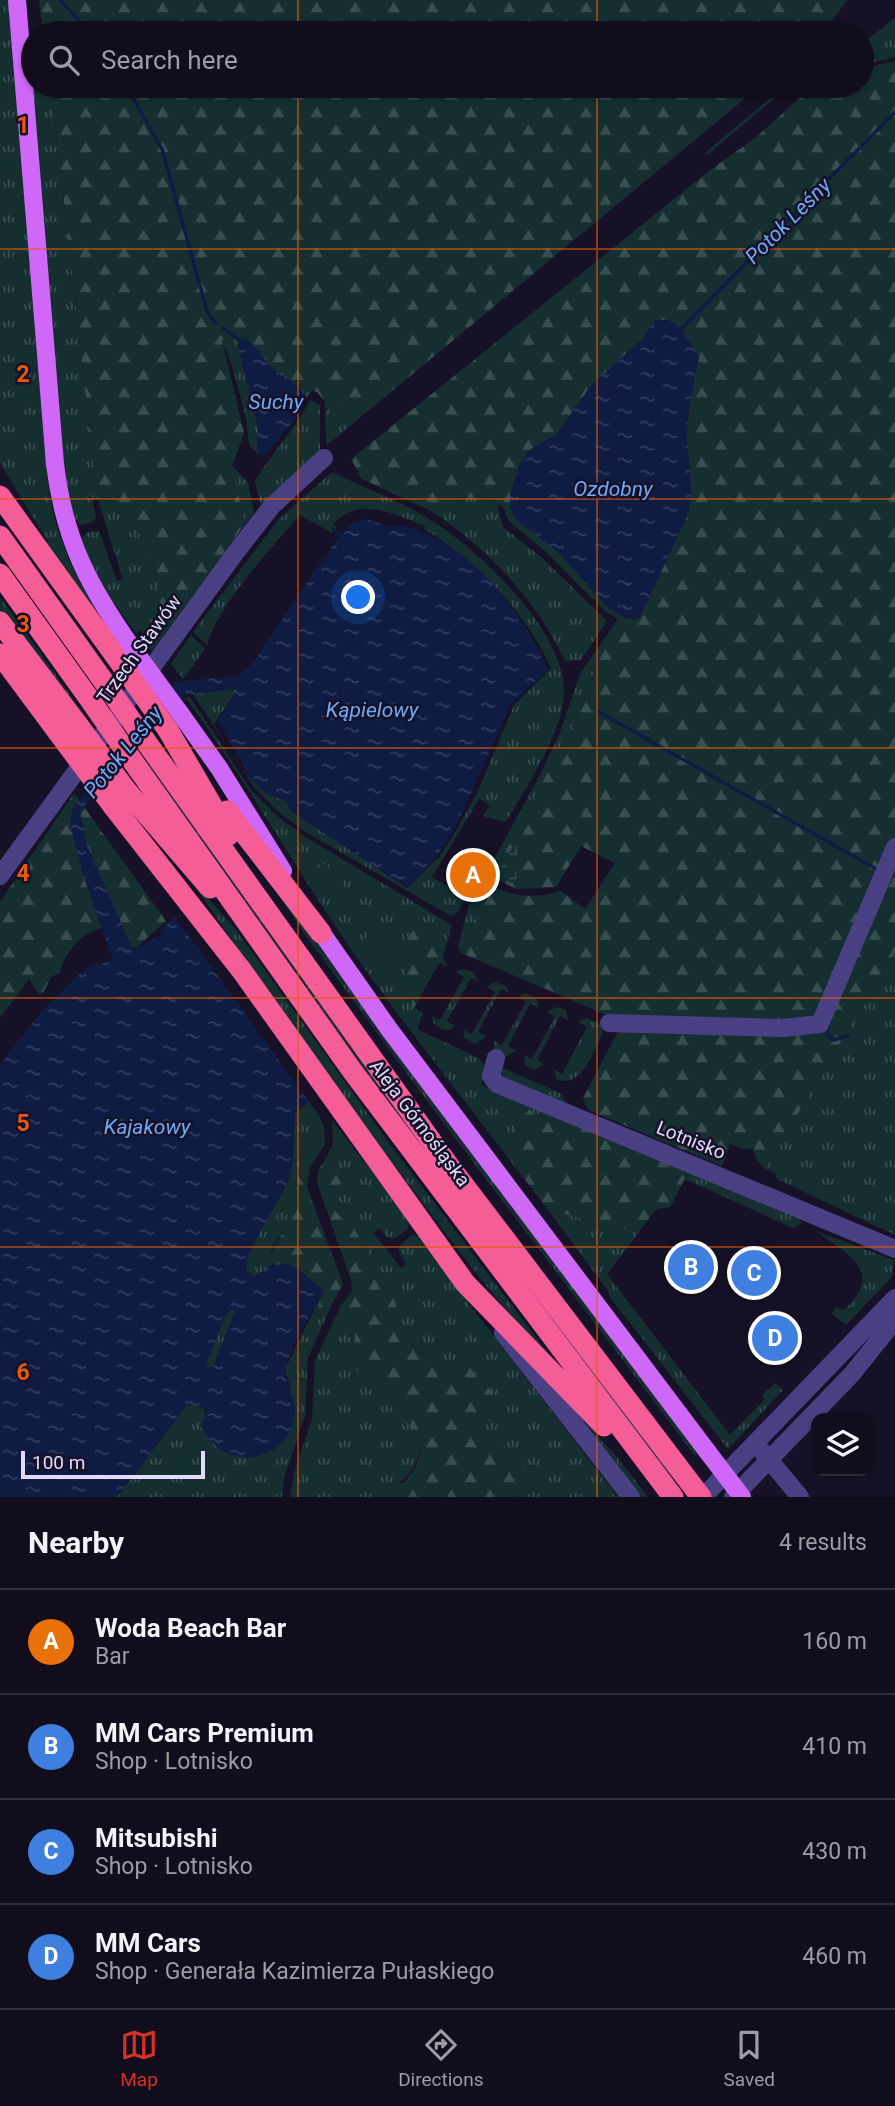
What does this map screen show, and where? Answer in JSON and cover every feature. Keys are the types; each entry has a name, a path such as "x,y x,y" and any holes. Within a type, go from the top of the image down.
{"highway":[{"path":"0,496 127,657 321,933"},
{"path":"0,536 447,1163 702,1497"},
{"name":"Aleja Górnośląska","path":"0,574 369,1093 672,1495"},
{"path":"0,622 78,725 119,798 465,1283 672,1495"},
{"path":"0,654 66,743 271,953"},
{"path":"174,721 299,955"}],"main road":[{"path":"17,0 21,47"},
{"path":"25,98 59,495 64,520 81,567 127,657"},
{"path":"321,933 742,1497"}],"street":[{"name":"Trzech Stawów","path":"0,876 236,552 272,506 324,458"},
{"path":"609,1023 783,1028 820,1024 895,848"},
{"name":"Lotnisko","path":"496,1058 491,1076 497,1084 895,1249"},
{"path":"465,1283 631,1497"},
{"path":"702,1497 895,1298"},
{"path":"733,1497 852,1374 895,1321"},
{"path":"754,1443 800,1497"}],"green space":[{"path":"0,0 9,0 49,493 53,513 72,567 111,633 44,545 48,542 0,463"},
{"path":"39,0 847,0 832,21 42,21"},
{"path":"895,18 895,57 874,62 874,35"},
{"path":"895,61 895,952 765,1169 756,1159 753,1148 742,1149 730,1144 722,1166 588,1110 583,1098 623,1022 461,953 488,885 524,896 561,891 585,909 615,863 581,846 556,887 516,889 492,877 577,717 609,632 618,619 605,611 547,553 509,521 503,507 481,496 431,511 362,479 351,459 710,170 754,139 800,98 874,98 874,66","holes":["656,320 699,357 690,400 687,444 691,488 688,514 640,617 634,620 556,550 516,520 510,496 519,466 531,449 556,435 590,387 640,341"]},
{"path":"33,98 52,98 96,487 105,504 126,508 131,517 148,550 159,584 156,626 172,624 152,651 143,639 142,630 136,633 113,601 111,602 90,566 80,540 88,532 99,531 117,581 123,580 98,499 92,500 96,516 93,522 80,525 72,516 62,455"},
{"path":"52,98 746,98 363,415 325,402 317,392 303,388 273,367 248,337 222,340 244,433 232,466 245,524 172,624 156,627 160,603 159,585 148,550 126,508 105,504 96,487"},
{"path":"771,98 775,98 707,155 705,153"},
{"path":"248,337 292,381 312,391 306,398 256,350 240,340 238,346 258,428 259,455 249,445 247,423 234,372 222,340"},
{"path":"310,400 320,405 320,451 261,506 255,481"},
{"path":"325,402 363,415 327,445 326,442"},
{"path":"232,466 248,482 254,513 245,524"},
{"path":"332,472 424,516 468,547 515,593 535,619 551,645 561,671 564,696 556,728 541,761 506,822 483,816 490,805 479,799 432,877 466,897 458,912 451,916 304,831 277,811 255,788 242,768 262,788 286,801 292,812 407,888 440,856 456,831 478,791 514,705 551,668 515,609 463,556 424,529 425,526 389,512 366,509 343,515 333,524 336,528 332,533 300,515 233,595 207,645 193,632 279,519"},
{"path":"481,496 497,504 503,527 541,557 607,621 581,660 565,661 554,639 525,596 472,541 431,511"},
{"path":"0,597 84,714 81,717 0,609"},
{"path":"609,632 577,717 492,877 486,874 559,735 580,674"},
{"path":"191,635 205,649 183,679 171,664"},
{"path":"238,689 214,724 227,745 193,694"},
{"path":"190,697 251,790 278,817 307,838 452,925 446,947 444,937 414,975 410,986 409,996 413,1005 423,1013 417,1029 480,1059 486,1068 481,1085 581,1125 561,1125 529,1110 521,1146 512,1163 357,957 227,757 188,701 183,698"},
{"path":"152,763 675,1476 670,1481 424,1154 149,766"},
{"path":"74,793 166,921 137,947 126,948 117,925 87,934 73,947 59,974 52,976 43,993 39,995 29,979 0,1018 0,902"},
{"path":"518,838 516,880 511,883 496,875"},
{"path":"252,852 367,1013 698,1453 695,1456 421,1093 303,932"},
{"path":"325,863 344,887 331,897 312,873"},
{"path":"186,873 237,931 389,1143 563,1373 494,1295 431,1214 286,1017"},
{"path":"482,882 488,885 461,953 458,947 468,908"},
{"path":"424,925 438,928 444,939 443,958 448,967 439,963 414,1008 405,977 404,943 409,934"},
{"path":"376,930 396,954 382,965 362,941"},
{"path":"895,952 895,1235 777,1179 775,1173 765,1169"},
{"path":"462,969 473,972 479,982 471,978 447,1021 455,1026 450,1030 443,1030 433,1023 432,1016 440,1020 464,977 456,972"},
{"path":"494,982 506,986 509,993 501,989 478,1032 486,1036 475,1044 464,1037 463,1030 472,1034 495,992 487,987"},
{"path":"525,993 537,999 538,1007 530,1003 508,1046 516,1051 505,1057 494,1050 494,1041 502,1045 526,1002 518,997"},
{"path":"557,1007 566,1010 568,1020 560,1016 537,1060 544,1064 534,1070 525,1065 524,1055 532,1059 555,1017 547,1012"},
{"path":"586,1018 599,1023 603,1032 596,1048 581,1073 566,1081 557,1080 553,1069 562,1074 587,1027 578,1022"},
{"path":"500,1067 562,1094 565,1103 504,1080"},
{"path":"309,1102 323,1123 323,1147 320,1143 304,1157 298,1174 295,1212 274,1244 269,1258 270,1266 254,1278 246,1270 247,1261 289,1178 295,1113"},
{"path":"529,1110 561,1125 581,1125 690,1169 670,1207 656,1209 639,1232 548,1210 512,1163 521,1146 513,1133 518,1115 524,1116"},
{"path":"332,1120 409,1220 408,1229 395,1238 387,1237 379,1228 374,1233 401,1268 406,1264 399,1252 399,1246 412,1235 422,1236 472,1308 618,1497 512,1497 532,1475 506,1448 471,1432 473,1427 437,1362 415,1348 402,1332 395,1301 376,1278 369,1253 351,1224 334,1210 333,1195 346,1174 327,1156 333,1144"},
{"path":"314,1143 320,1143 323,1147 310,1167 307,1187 343,1284 330,1308 322,1309 318,1307 323,1290 268,1263 294,1215 301,1163"},
{"path":"327,1156 346,1174 333,1195 334,1210 351,1224 369,1253 376,1278 395,1301 402,1332 414,1348 437,1362 463,1360 493,1393 498,1418 473,1427 471,1432 508,1449 532,1475 512,1497 385,1497 385,1490 393,1483 404,1483 417,1465 423,1442 411,1429 396,1397 356,1371 353,1354 355,1320 348,1310 340,1307 352,1291 351,1280 317,1182 319,1169"},
{"path":"690,1169 796,1215 802,1223 793,1228 685,1179"},
{"path":"548,1210 639,1232 607,1274 730,1435 765,1399 762,1395 775,1383 783,1390 728,1449 609,1296 609,1292"},
{"path":"816,1231 894,1260 892,1277 846,1325 832,1314 836,1307 844,1310 856,1296 862,1284 862,1274 850,1256"},
{"path":"324,1290 322,1309 330,1308 308,1358 305,1416 284,1478 282,1497 117,1497 187,1405 203,1407 218,1448 241,1457 291,1390 285,1369"},
{"path":"340,1307 348,1310 355,1320 353,1354 356,1371 396,1397 411,1429 423,1442 411,1472 385,1490 385,1497 290,1497 295,1469 312,1419 315,1361"},
{"path":"232,1309 235,1311 213,1367 209,1368 206,1364 227,1312"},
{"path":"570,1405 616,1456 648,1497 641,1497"}],"water":[{"name":"Ozdobny","path":"656,320 669,320 681,329 699,357 688,422 691,496 688,514 640,617 628,620 606,606 556,550 516,520 510,508 510,496 519,466 531,449 556,435 590,387 640,341"},
{"name":"Suchy","path":"248,339 272,368 301,389 306,398 295,419 262,458 257,448 258,428 238,346 240,340"},
{"name":"Kajakowy","path":"363,519 389,526 408,527 434,537 455,550 475,566 509,605 548,669 510,705 457,824 439,853 408,888 292,812 286,801 265,793 252,780 218,721 238,689 184,695 80,812 87,845 133,950 159,936 161,930 175,917 309,1102 295,1113 289,1178 251,1250 246,1270 254,1277 276,1265 291,1265 324,1290 297,1340 286,1368 295,1410 291,1430 286,1439 271,1451 252,1457 235,1456 217,1447 204,1432 201,1426 205,1415 203,1408 187,1405 117,1497 0,1497 0,1068 27,1029 66,987 88,968 113,960 84,878 70,823 72,809 175,682 238,676 251,665 333,545 352,523","holes":["232,1309 235,1311 213,1367 209,1368 206,1364 227,1312"]}],"waterway":[{"path":"60,0 80,21"},
{"path":"133,98 162,149 207,311 215,323"},
{"name":"Potok Leśny","path":"681,329 895,112"},
{"path":"223,328 240,340"},
{"path":"333,529 342,537"},
{"path":"599,712 878,870"},
{"path":"828,1025 827,1035 833,1040 848,1036"}],"place":[{"name":"Woda Beach Bar","path":"473,875"},
{"name":"MM Cars Premium","path":"691,1267"},
{"name":"Mitsubishi","path":"754,1273"},
{"name":"MM Cars","path":"775,1338"}],"water label":[{"name":"Kąpielowy","path":"372,710"}]}
